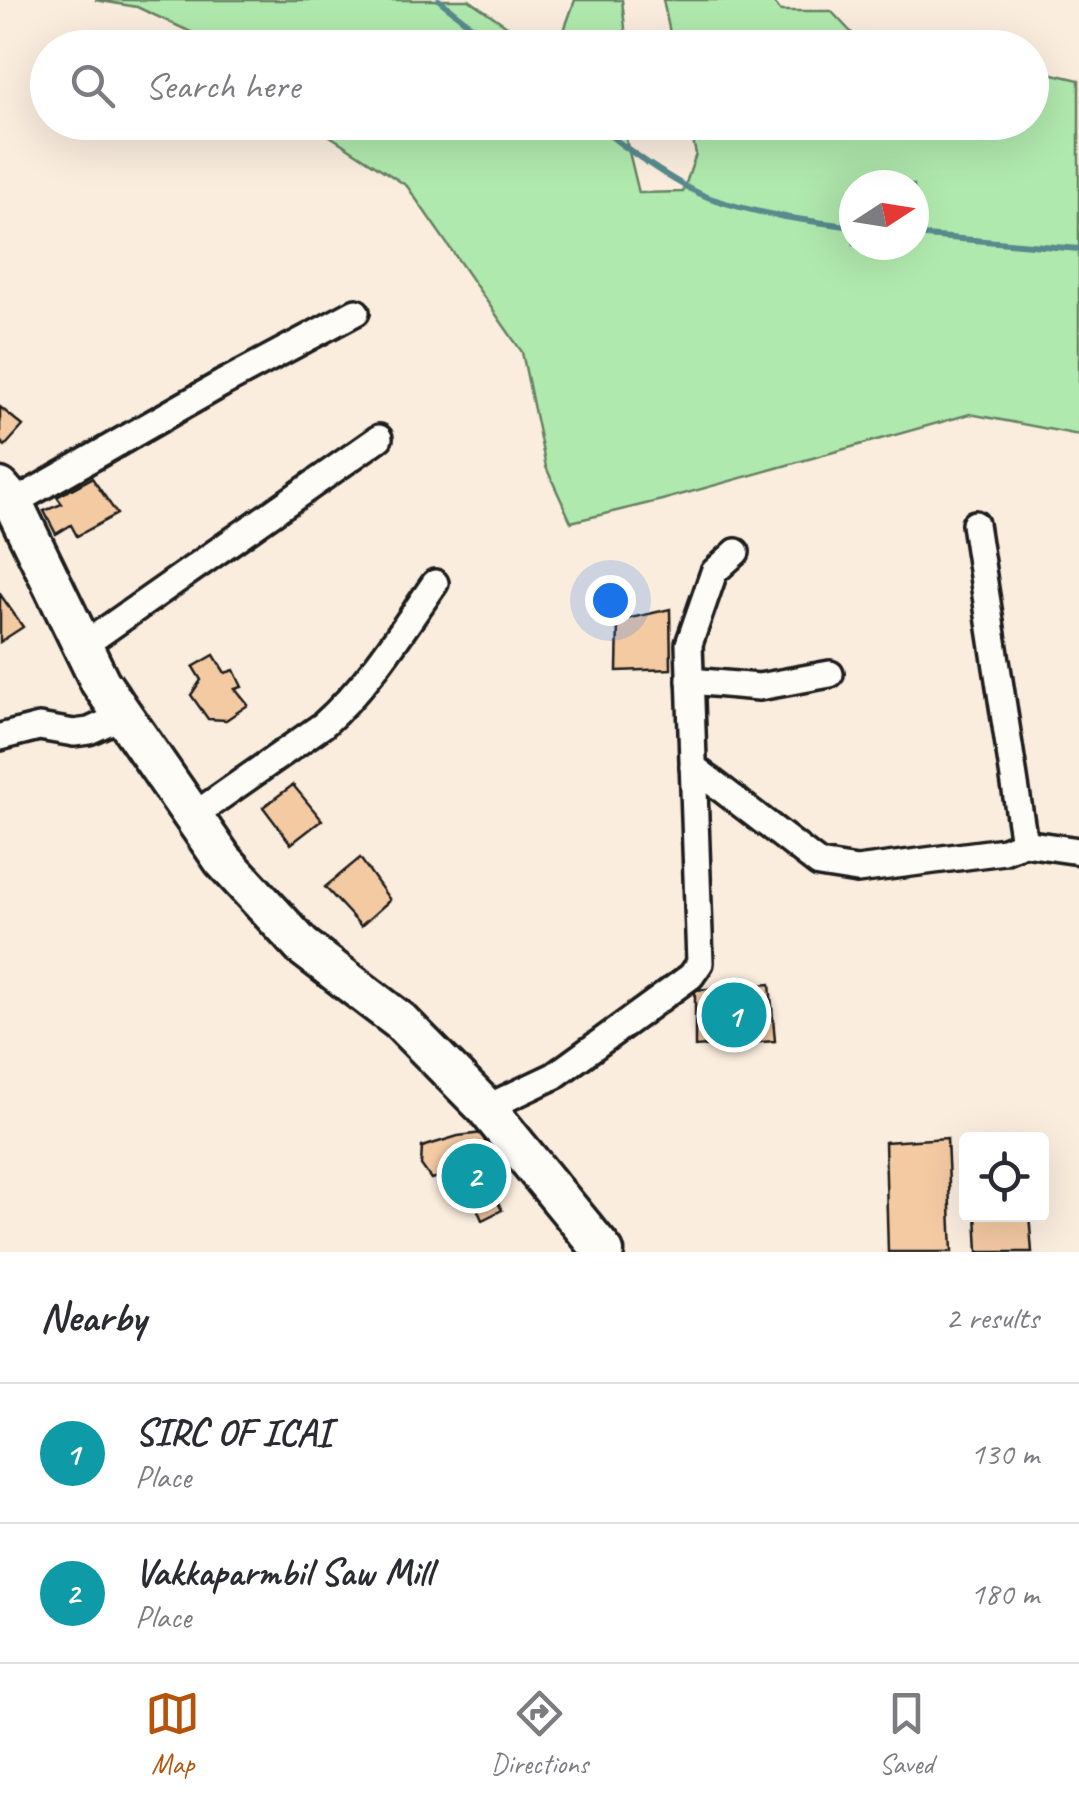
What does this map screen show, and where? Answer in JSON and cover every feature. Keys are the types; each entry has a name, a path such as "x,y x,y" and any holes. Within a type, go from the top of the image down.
{"main road":[{"path":"6,495 100,682 223,860 302,946 400,1021 486,1108 604,1252"}],"street":[{"path":"6,495 356,312"},
{"path":"82,642 379,438"},
{"path":"975,524 1024,842"},
{"path":"486,1108 554,1076 691,976 700,963 689,644 714,572 736,552"},
{"path":"193,816 342,708 372,674 435,583"},
{"path":"690,681 759,687 830,674"},
{"path":"0,737 39,727 88,731 124,715"},
{"path":"693,767 819,864 856,870 1004,851 1024,842 1079,851"}],"green space":[{"path":"95,0 469,0 513,30 186,30 137,7"},
{"path":"575,0 622,0 625,30 564,30"},
{"path":"663,0 771,0 781,11 831,11 849,30 669,30"},
{"path":"1049,73 1079,80 1079,435 970,414 571,522 546,467 522,352 407,186 336,140 626,140 639,193 683,192 696,154 693,140 1049,140"}],"building":[{"path":"0,407 23,426 5,446 0,441"},
{"path":"92,478 117,514 77,536 71,525 56,534 44,511 62,504 57,497"},
{"path":"0,594 23,627 0,642"},
{"path":"670,609 671,669 617,671 618,621"},
{"path":"214,655 225,673 234,670 242,687 235,689 248,705 226,720 208,719 191,695 201,680 193,667"},
{"path":"293,785 322,820 291,844 263,807"},
{"path":"360,858 390,900 361,926 325,887"},
{"path":"770,984 775,1041 695,1047 695,990"},
{"path":"483,1133 490,1164 479,1168 502,1210 482,1220 462,1172 431,1179 421,1165 422,1147"},
{"path":"947,1138 952,1252 888,1252 885,1142"},
{"path":"976,1222 1030,1222 1032,1252 978,1252"}],"waterway":[{"path":"439,0 476,30"},
{"path":"617,140 666,175 710,198 763,213 839,225"},
{"path":"929,236 1079,249"}],"place":[{"name":"SIRC OF ICAI","path":"734,1015"},
{"name":"Vakkaparmbil Saw Mill","path":"474,1176"}]}
